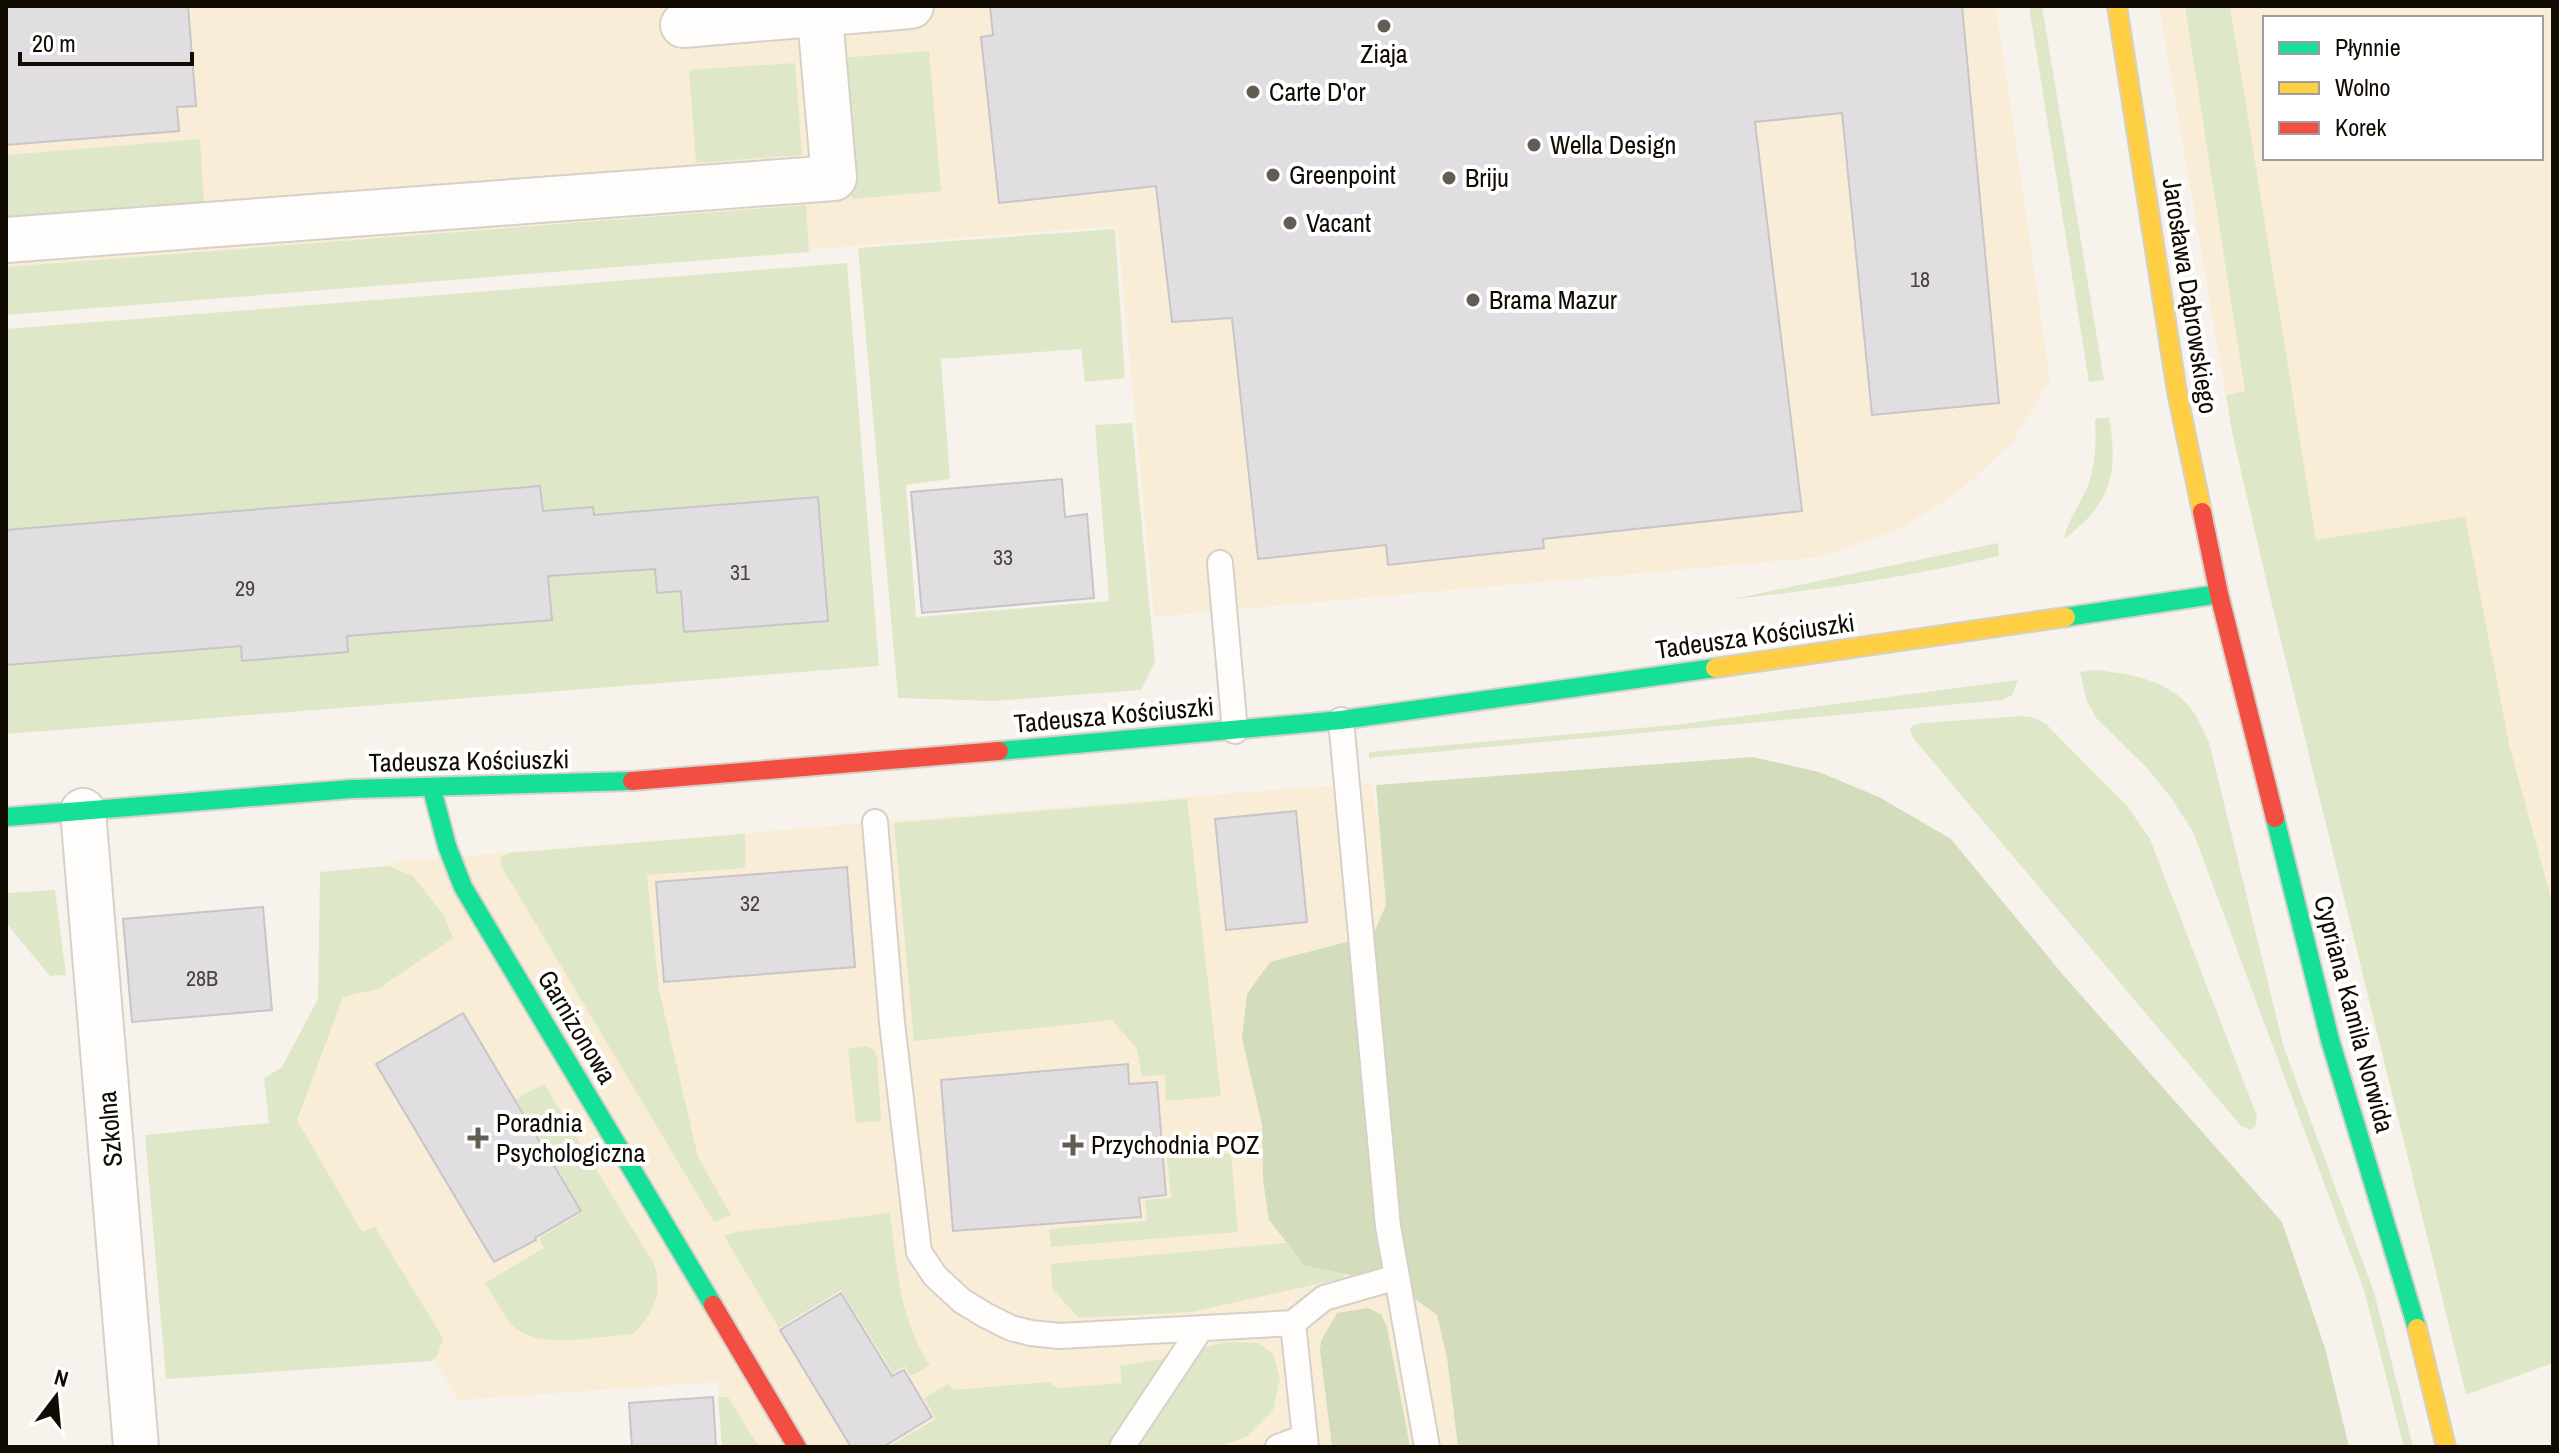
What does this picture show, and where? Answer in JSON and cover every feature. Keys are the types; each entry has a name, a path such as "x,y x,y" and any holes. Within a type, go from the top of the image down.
{"street":[{"path":"683,25 819,10 911,6"},
{"name":"Jarosława Dąbrowskiego","path":"2117,6 2177,392 2219,594"},
{"path":"6,240 834,178 819,10"},
{"name":"Tadeusza Kościuszki","path":"6,817 351,789 599,784 1235,731 1341,720 1830,652 2219,594"},
{"name":"Cypriana Kamila Norwida","path":"2219,594 2330,1040 2408,1293 2446,1447"},
{"name":"Garnizonowa","path":"432,789 447,846 463,887 797,1447"},
{"name":"Szkolna","path":"83,811 136,1447"}],"lane":[{"path":"1220,563 1235,731"},
{"path":"1341,720 1388,1226 1427,1447"},
{"path":"875,822 892,1023 919,1252 926,1264 962,1301 1011,1328 1060,1336 1293,1323 1324,1298 1397,1277"},
{"path":"1278,1447 1306,1442 1293,1323"},
{"path":"1122,1447 1201,1328"}],"shaded area":[{"name":"Brama Mazur","path":"6,6 1996,6 2050,381 2011,444 1960,491 1902,528 1821,557 1154,617 1117,226 6,311"},
{"path":"2159,6 2553,6 2553,1071 2233,437"},
{"path":"1371,782 1495,1447 723,1447 718,1382 458,1400 294,1118 389,862"}],"green space":[{"path":"2029,6 2042,6 2104,380 2089,382"},
{"path":"2185,6 2230,6 2316,540 2465,517 2510,748 2553,905 2553,1363 2466,1395 2233,437 2226,395 2245,391"},
{"path":"929,51 941,191 852,199 840,58"},
{"path":"795,63 802,155 696,163 689,70"},
{"path":"200,139 204,204 6,220 6,155"},
{"path":"806,205 809,252 6,315 6,267"},
{"path":"1115,229 1125,378 1085,382 1081,349 941,359 950,479 906,485 916,617 1109,601 1095,425 1132,423 1155,662 1141,690 993,701 898,698 858,248"},
{"path":"847,263 879,666 6,734 6,329"},
{"path":"2109,417 2113,455 2108,486 2092,513 2064,539 2092,471 2095,419"},
{"path":"1998,543 1999,556 1966,563 1867,582 1733,599"},
{"path":"2096,670 2137,677 2175,693 2194,713 2209,742 2284,1048 2374,1292 2413,1447 2404,1447 2364,1290 2193,832 2148,769 2096,718 2086,699 2080,672"},
{"path":"2018,680 2012,695 2002,700 1369,758 1369,752 1674,725"},
{"path":"2021,716 2036,718 2047,725 2128,807 2150,839 2257,1116 2256,1126 2251,1130 2241,1126 1913,738 1910,730 1913,725 1923,723"},
{"path":"1753,757 1819,772 1879,797 1951,839 2064,976 2282,1222 2325,1348 2349,1447 1458,1447 1447,1358 1437,1315 1396,1285 1304,1265 1269,1220 1263,1180 1262,1125 1242,1038 1247,994 1270,962 1373,935 1386,905 1376,785"},
{"path":"1187,799 1221,1096 1166,1101 1165,1075 1142,1076 1137,1049 1112,1020 914,1041 894,823"},
{"path":"745,834 745,868 647,875 659,990 698,1157 731,1215 714,1222 500,864 501,857 509,853"},
{"path":"388,866 413,876 445,917 453,938 378,989 343,997 297,1120 362,1232 375,1227 443,1338 437,1356 431,1361 166,1379 145,1135 269,1123 264,1078 282,1067 318,999 320,872"},
{"path":"55,890 66,975 50,976 6,923 6,893"},
{"path":"866,1046 874,1050 877,1056 881,1121 856,1123 848,1049"},
{"path":"544,1084 654,1264 658,1284 655,1302 633,1334 569,1340 536,1338 512,1325 485,1283 544,1248 539,1238 583,1212 516,1099"},
{"path":"1231,1153 1238,1232 1051,1247 1049,1229 1147,1221 1145,1200 1171,1198 1167,1158"},
{"path":"890,1213 906,1311 930,1365 911,1376 905,1366 893,1373 841,1290 779,1328 724,1236 736,1232"},
{"path":"1341,1238 1345,1278 1191,1312 1079,1318 1052,1289 1051,1264"},
{"path":"1368,1308 1381,1314 1387,1327 1410,1447 1332,1447 1321,1341 1337,1313"},
{"path":"1225,1342 1257,1343 1273,1353 1280,1379 1273,1410 1246,1437 1217,1447 1135,1447 1198,1349"},
{"path":"1166,1358 1108,1447 888,1447 936,1419 924,1398 948,1384 954,1390 1049,1382 1058,1388 1122,1383 1120,1366"},
{"path":"718,1397 728,1397 759,1447 722,1447"}],"building":[{"path":"6,6 188,6 196,106 177,107 179,131 6,145"},
{"name":"Brama Mazur","path":"990,6 1962,6 1999,403 1872,415 1842,113 1755,122 1802,511 1543,539 1544,548 1388,565 1386,545 1258,559 1232,318 1172,322 1156,186 999,203 981,37 993,35"},
{"path":"1062,479 1065,517 1087,514 1094,598 922,613 911,492"},
{"path":"540,486 543,511 593,507 594,515 818,497 828,621 684,632 681,591 657,593 655,569 548,576 552,620 347,636 348,652 242,661 241,646 6,665 6,530"},
{"path":"1296,811 1307,922 1226,930 1215,819"},
{"path":"847,867 855,967 664,982 656,882"},
{"path":"263,907 272,1010 132,1022 123,919"},
{"name":"Poradnia Psychologiczna","path":"463,1013 581,1211 494,1262 376,1064"},
{"name":"Przychodnia POZ","path":"1128,1064 1129,1084 1157,1082 1166,1195 1139,1198 1141,1217 953,1231 941,1080"},
{"path":"841,1293 892,1376 904,1370 932,1417 883,1447 851,1447 780,1330"},
{"path":"713,1397 716,1447 632,1447 629,1403"}],"traffic: fast":[{"path":"2066,617 2219,594"},
{"path":"999,751 1341,720 1715,668"},
{"path":"6,817 351,789 632,781"},
{"path":"432,789 447,846 463,887 713,1305"},
{"path":"2275,818 2330,1040 2417,1328"}],"traffic: slow":[{"path":"2117,6 2177,392 2202,512"},
{"path":"1715,668 2066,617"},
{"path":"2417,1328 2446,1447"}],"traffic: jam":[{"path":"2202,512 2219,594 2275,818"},
{"path":"632,781 999,751"},
{"path":"713,1305 797,1447"}],"place":[{"name":"Ziaja","path":"1384,26"},
{"name":"Carte D'or","path":"1253,92"},
{"name":"Wella Design","path":"1534,145"},
{"name":"Greenpoint","path":"1273,175"},
{"name":"Briju","path":"1449,178"},
{"name":"Vacant","path":"1290,223"},
{"name":"Brama Mazur","path":"1473,300"},
{"name":"Poradnia Psychologiczna","path":"478,1138"},
{"name":"Przychodnia POZ","path":"1073,1145"}]}
